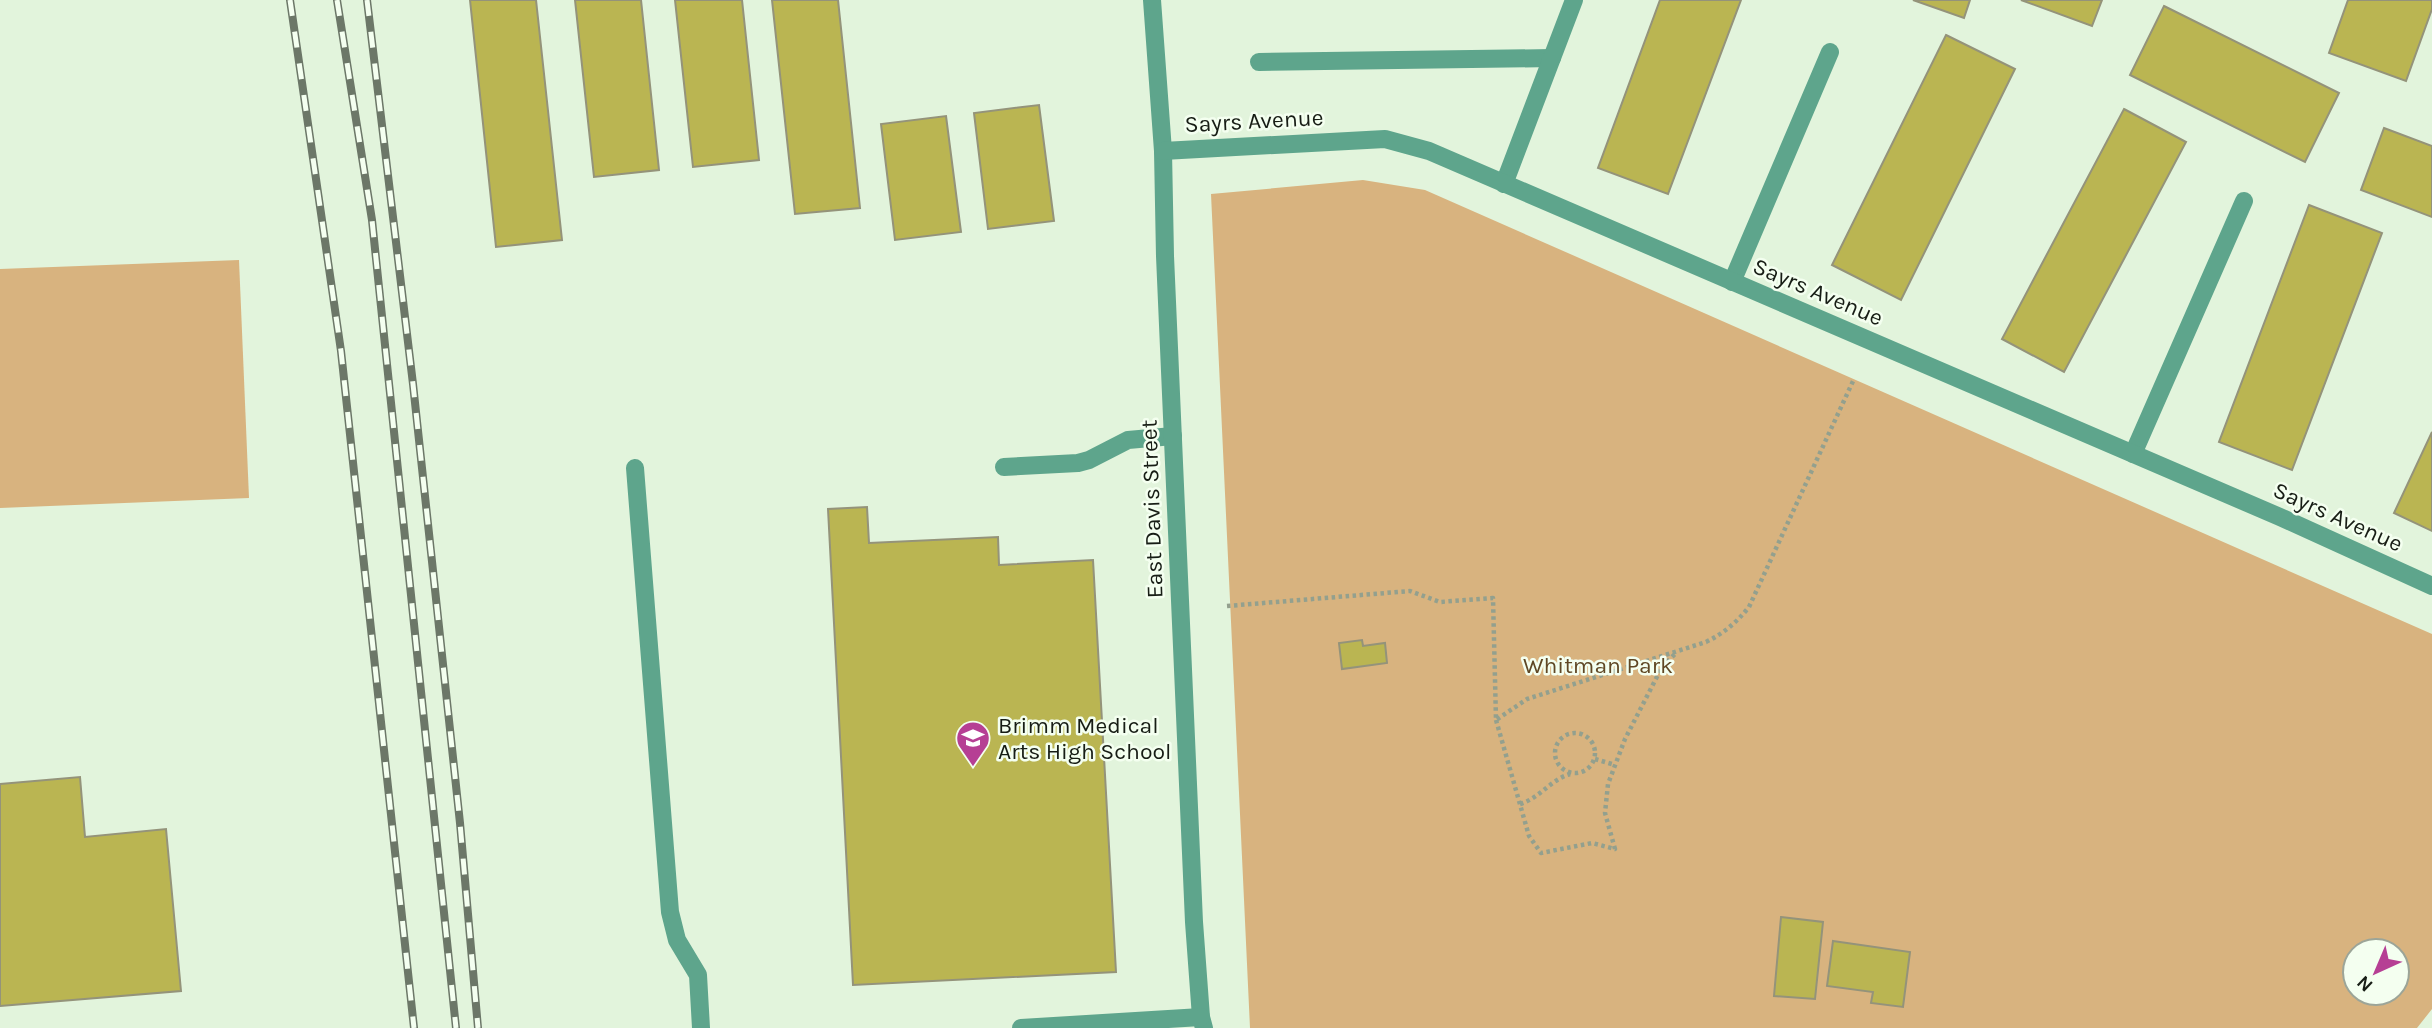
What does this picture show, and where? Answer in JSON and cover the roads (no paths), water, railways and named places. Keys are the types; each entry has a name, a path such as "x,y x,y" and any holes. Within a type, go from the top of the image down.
{"street":[{"name":"East Davis Street","path":"1153,0 1163,151 1194,922 1202,1022"},
{"path":"1504,184 1574,0"},
{"path":"1732,282 1830,52"},
{"path":"1258,62 1552,58"},
{"name":"Sayrs Avenue","path":"1163,151 1385,139 1429,151 2133,454 2432,586"},
{"path":"2133,454 2244,201"},
{"path":"1004,467 1077,463 1128,440 1173,436"},
{"path":"635,468 670,912 677,940 698,975 701,1028"},
{"path":"1020,1028 1202,1022"}],"railway":[{"path":"290,0 341,351 414,1028"},
{"path":"337,0 372,220 456,1028"},
{"path":"367,0 413,384 460,823 478,1028"}],"place":[{"name":"Brimm Medical Arts High School","path":"973,768"}],"park label":[{"name":"Whitman Park","path":"1598,665"}]}
